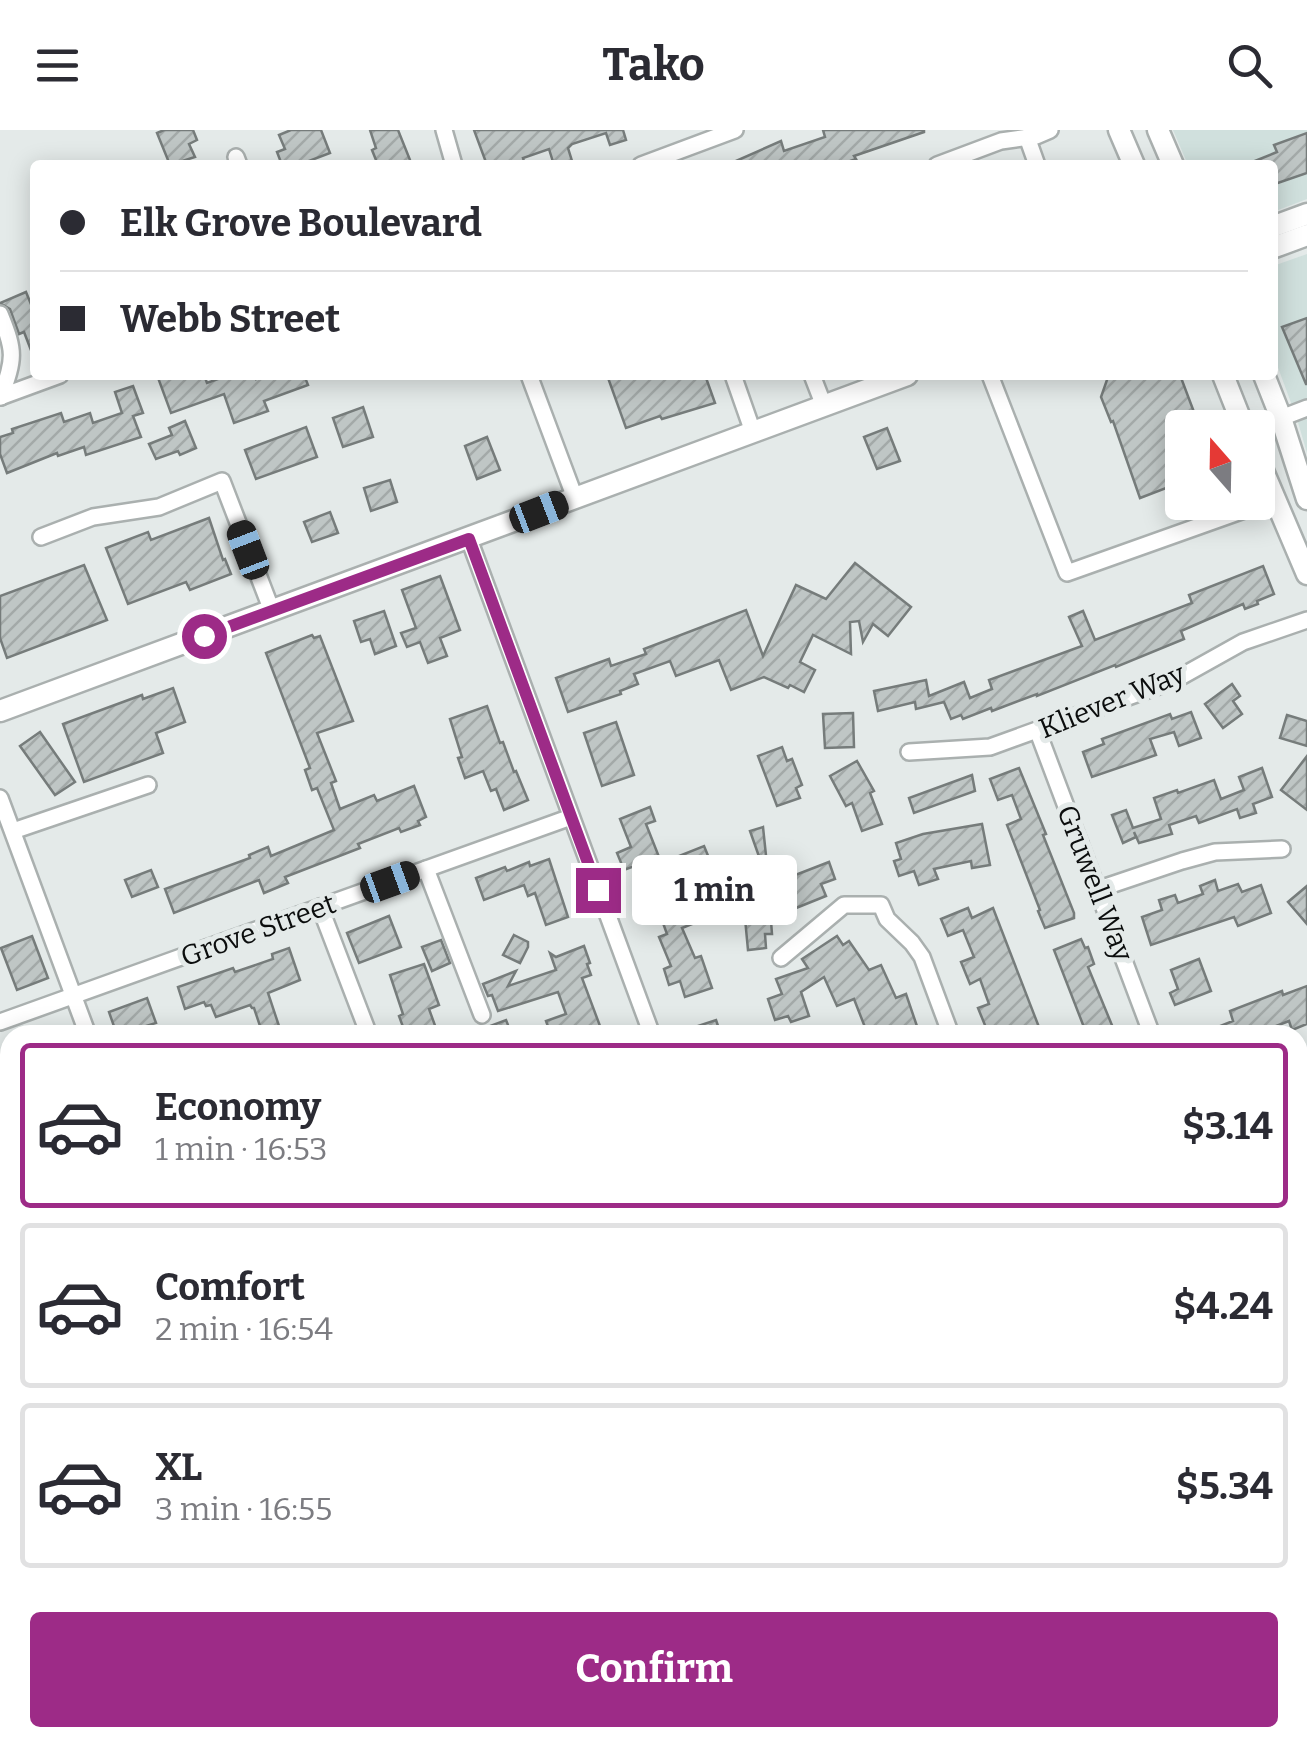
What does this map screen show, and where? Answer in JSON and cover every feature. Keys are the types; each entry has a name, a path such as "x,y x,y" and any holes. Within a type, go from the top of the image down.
{"main road":[{"path":"1119,130 1132,160"},
{"path":"1145,130 1150,141 1170,159"},
{"path":"1158,130 1170,159"},
{"path":"1278,225 1307,214"},
{"path":"1278,246 1307,235"},
{"path":"0,711 894,380"},
{"path":"1225,380 1237,410"},
{"path":"1266,380 1307,498"},
{"path":"1275,500 1307,574"}],"street":[{"path":"444,130 453,160"},
{"path":"654,160 735,130"},
{"path":"950,160 1001,140 1050,130"},
{"path":"1027,137 1036,160"},
{"path":"0,314 12,345 13,362 0,397"},
{"path":"0,397 46,380"},
{"path":"530,380 574,498"},
{"path":"735,380 753,432"},
{"path":"814,380 824,406"},
{"path":"992,380 1067,573 1218,520"},
{"path":"1281,418 1307,408"},
{"path":"41,537 93,517 159,507 222,481 272,611"},
{"path":"469,539 648,1025"},
{"name":"Kliever Way","path":"909,752 990,747 1038,732 1175,680 1242,642 1307,620"},
{"name":"Gruwell Way","path":"1038,732 1148,1025"},
{"path":"12,832 148,785"},
{"path":"0,798 84,1025"},
{"name":"Grove Street","path":"0,1022 572,817"},
{"path":"1099,889 1215,852 1282,848"},
{"path":"426,869 482,1015"},
{"path":"781,958 844,905 882,905 887,919 901,930 922,958 947,1025"},
{"path":"320,907 365,1025"}],"shaded area":[{"path":"1173,130 1307,130 1307,199 1278,210 1278,160 1186,160"},
{"path":"1307,254 1307,453 1278,368 1278,264"}],"building":[{"path":"193,130 197,140 189,144 195,157 168,160 157,133"},
{"path":"291,130 321,130 330,153 311,160 280,160 277,152 285,149 279,135"},
{"path":"370,130 398,130 410,160 376,160 372,150 376,148"},
{"path":"474,130 623,130 626,140 610,145 606,133 572,144 568,148 572,160 552,160 549,149 524,160 485,160"},
{"path":"823,130 924,130 854,156 853,160 738,160 781,141 784,151 825,137"},
{"path":"1307,133 1307,173 1278,183 1278,160 1257,160 1277,152 1274,145"},
{"path":"26,292 30,302 30,348 24,332 19,334 10,309 0,303"},
{"path":"1307,318 1307,384 1306,384 1282,327"},
{"path":"159,380 306,380 308,385 264,401 268,411 234,423 224,394 171,413"},
{"path":"609,380 707,380 715,403 626,428"},
{"path":"1107,380 1182,380 1193,410 1165,410 1165,488 1140,498 1101,397"},
{"path":"133,386 143,413 133,416 141,437 86,455 84,447 58,456 57,453 7,473 0,454 0,437 13,433 12,429 61,413 64,422 90,413 93,423 122,413 115,392"},
{"path":"363,407 373,437 343,447 333,418"},
{"path":"185,421 196,448 156,459 149,444 172,435 169,428"},
{"path":"306,427 317,457 256,479 245,450"},
{"path":"887,428 900,461 877,469 864,437"},
{"path":"487,437 500,470 477,479 465,446"},
{"path":"390,480 397,502 371,511 364,488"},
{"path":"330,512 338,533 312,542 304,522"},
{"path":"209,518 231,574 190,590 186,582 128,604 106,548 148,532 151,540"},
{"path":"855,563 911,607 888,636 873,624 863,642 859,621 850,622 851,654 813,635 800,662 815,670 804,692 764,677 731,690 719,660 676,676 670,661 634,674 638,684 620,691 621,694 568,712 556,678 609,659 611,666 646,654 644,649 746,610 763,656 796,585 826,599"},
{"path":"84,565 107,620 7,658 0,638 0,596"},
{"path":"1263,566 1274,594 1257,601 1258,604 1245,609 1243,604 1181,631 1184,639 1116,667 963,719 961,715 951,719 944,702 916,709 915,702 878,711 874,691 926,680 929,696 964,682 970,698 992,689 989,680 1082,646 1069,617 1083,611 1095,640 1192,603 1189,595"},
{"path":"440,576 460,630 440,638 447,656 428,663 420,642 407,647 401,633 416,628 402,590"},
{"path":"384,611 396,646 375,654 370,639 361,642 354,621"},
{"path":"312,635 320,636 353,721 317,733 336,781 331,783 340,809 374,795 377,801 414,786 426,817 418,821 420,825 401,832 399,828 285,877 288,883 264,893 259,880 174,913 165,889 250,858 249,855 268,847 271,856 334,830 317,788 312,790 305,770 310,768 266,653"},
{"path":"1232,684 1240,696 1233,701 1242,714 1223,728 1205,704"},
{"path":"173,688 185,722 156,733 163,753 84,782 63,724"},
{"path":"487,706 528,800 504,810 483,771 465,778 450,719"},
{"path":"1191,712 1201,738 1179,746 1174,732 1150,739 1156,755 1092,777 1083,752 1104,744 1102,739 1170,714 1172,719"},
{"path":"853,713 854,747 825,748 823,714"},
{"path":"1287,715 1307,721 1307,746 1280,738"},
{"path":"616,722 634,775 602,786 584,733"},
{"path":"40,732 75,782 55,795 20,746"},
{"path":"782,747 787,761 792,759 802,785 796,788 800,798 777,806 758,756"},
{"path":"1307,756 1307,810 1281,790"},
{"path":"857,761 874,791 870,793 882,824 862,831 852,803 846,806 830,776"},
{"path":"1019,768 1074,913 1074,918 1045,928 1007,825 1021,819 1012,795 998,800 990,779"},
{"path":"1262,768 1272,797 1253,804 1256,813 1240,818 1237,809 1199,823 1196,816 1169,825 1172,834 1139,843 1134,832 1136,837 1123,843 1112,815 1126,810 1133,828 1161,819 1154,798 1214,780 1221,799 1244,790 1239,777"},
{"path":"972,775 975,791 914,813 909,798"},
{"path":"650,807 655,821 646,824 659,857 624,870 617,853 631,847 620,819"},
{"path":"982,824 990,865 972,868 971,861 934,869 938,879 919,885 914,871 899,876 894,861 901,859 896,843"},
{"path":"763,827 767,865 762,865 750,831"},
{"path":"704,846 716,875 697,883 699,888 686,894 697,922 682,928 695,958 701,956 712,988 685,997 680,981 669,985 664,969 671,966 659,937 667,934 663,923 666,922 653,888 666,883 659,864"},
{"path":"549,859 568,917 546,925 535,893 528,896 524,885 484,900 476,878 505,867 507,871"},
{"path":"829,862 835,879 821,884 826,896 796,908 785,879"},
{"path":"151,870 158,887 132,897 125,880"},
{"path":"1215,880 1218,891 1238,884 1242,892 1261,885 1271,913 1238,926 1234,917 1151,945 1142,917 1162,910 1159,900 1175,895 1178,903 1203,894 1200,886"},
{"path":"1307,886 1307,924 1288,902"},
{"path":"769,895 772,934 765,934 766,948 748,950 743,897"},
{"path":"968,908 972,918 993,908 1038,1025 985,1025 978,1008 989,1004 980,979 970,984 961,962 974,957 963,930 948,936 941,919"},
{"path":"389,916 401,947 359,963 347,933"},
{"path":"514,935 528,942 520,963 503,955"},
{"path":"32,936 48,978 17,990 1,948"},
{"path":"837,936 843,945 849,941 869,970 881,965 896,998 906,994 917,1025 864,1025 854,999 837,1006 824,977 801,992 809,1016 791,1022 788,1016 775,1020 768,999 782,994 776,979 808,968 802,959"},
{"path":"1081,939 1088,947 1094,964 1088,967 1112,1025 1083,1025 1054,950"},
{"path":"441,940 450,963 432,971 422,947"},
{"path":"584,946 591,975 582,978 600,1025 547,1025 546,1021 566,1014 558,992 498,1011 492,995 488,996 483,984 516,971 508,986 556,970 550,953 556,957"},
{"path":"289,948 300,980 268,993 279,1025 260,1025 250,1005 216,1017 211,1005 204,1002 185,1009 178,987 273,959 272,954"},
{"path":"1199,959 1211,991 1175,1005 1170,993 1178,989 1171,970"},
{"path":"424,964 439,1005 429,1009 435,1025 402,1025 399,1016 403,1014 390,975"},
{"path":"1307,986 1307,1024 1290,1025 1289,1021 1279,1025 1223,1025 1233,1021 1230,1011 1282,991 1283,995"},
{"path":"147,998 156,1023 114,1025 109,1012"}],"route":[{"path":"204,636 469,539 598,890"}]}
